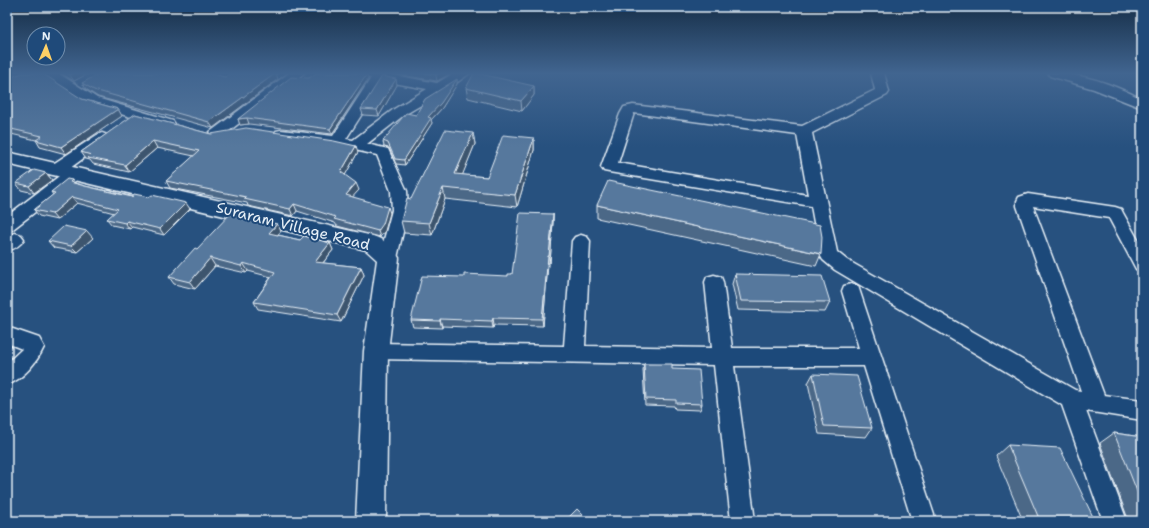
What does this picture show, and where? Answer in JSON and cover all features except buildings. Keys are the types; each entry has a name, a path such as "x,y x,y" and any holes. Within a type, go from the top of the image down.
{"main road":[{"name":"Suraram Village Road","path":"7,158 373,244 388,258 376,351 371,521"}],"street":[{"path":"89,98 92,101 182,128"},
{"path":"242,131 209,134 261,98"},
{"path":"337,141 365,98"},
{"path":"356,145 399,112 424,98"},
{"path":"818,202 609,167 627,114 629,110 632,109 804,131 871,98"},
{"path":"1129,98 1142,104"},
{"path":"124,122 137,114"},
{"path":"10,236 64,172 112,131"},
{"path":"264,131 337,141 383,152 399,190 400,210 388,258"},
{"path":"804,131 829,255 841,264 1071,399 1142,410"},
{"path":"1096,402 1025,206 1025,201 1028,200 1115,213 1142,264"},
{"path":"574,354 580,241"},
{"path":"714,282 743,521"},
{"path":"850,290 924,521"},
{"path":"7,335 32,344 34,347 28,356 7,376"},
{"path":"376,351 724,357 872,357"},
{"path":"1071,399 1115,521"}]}
